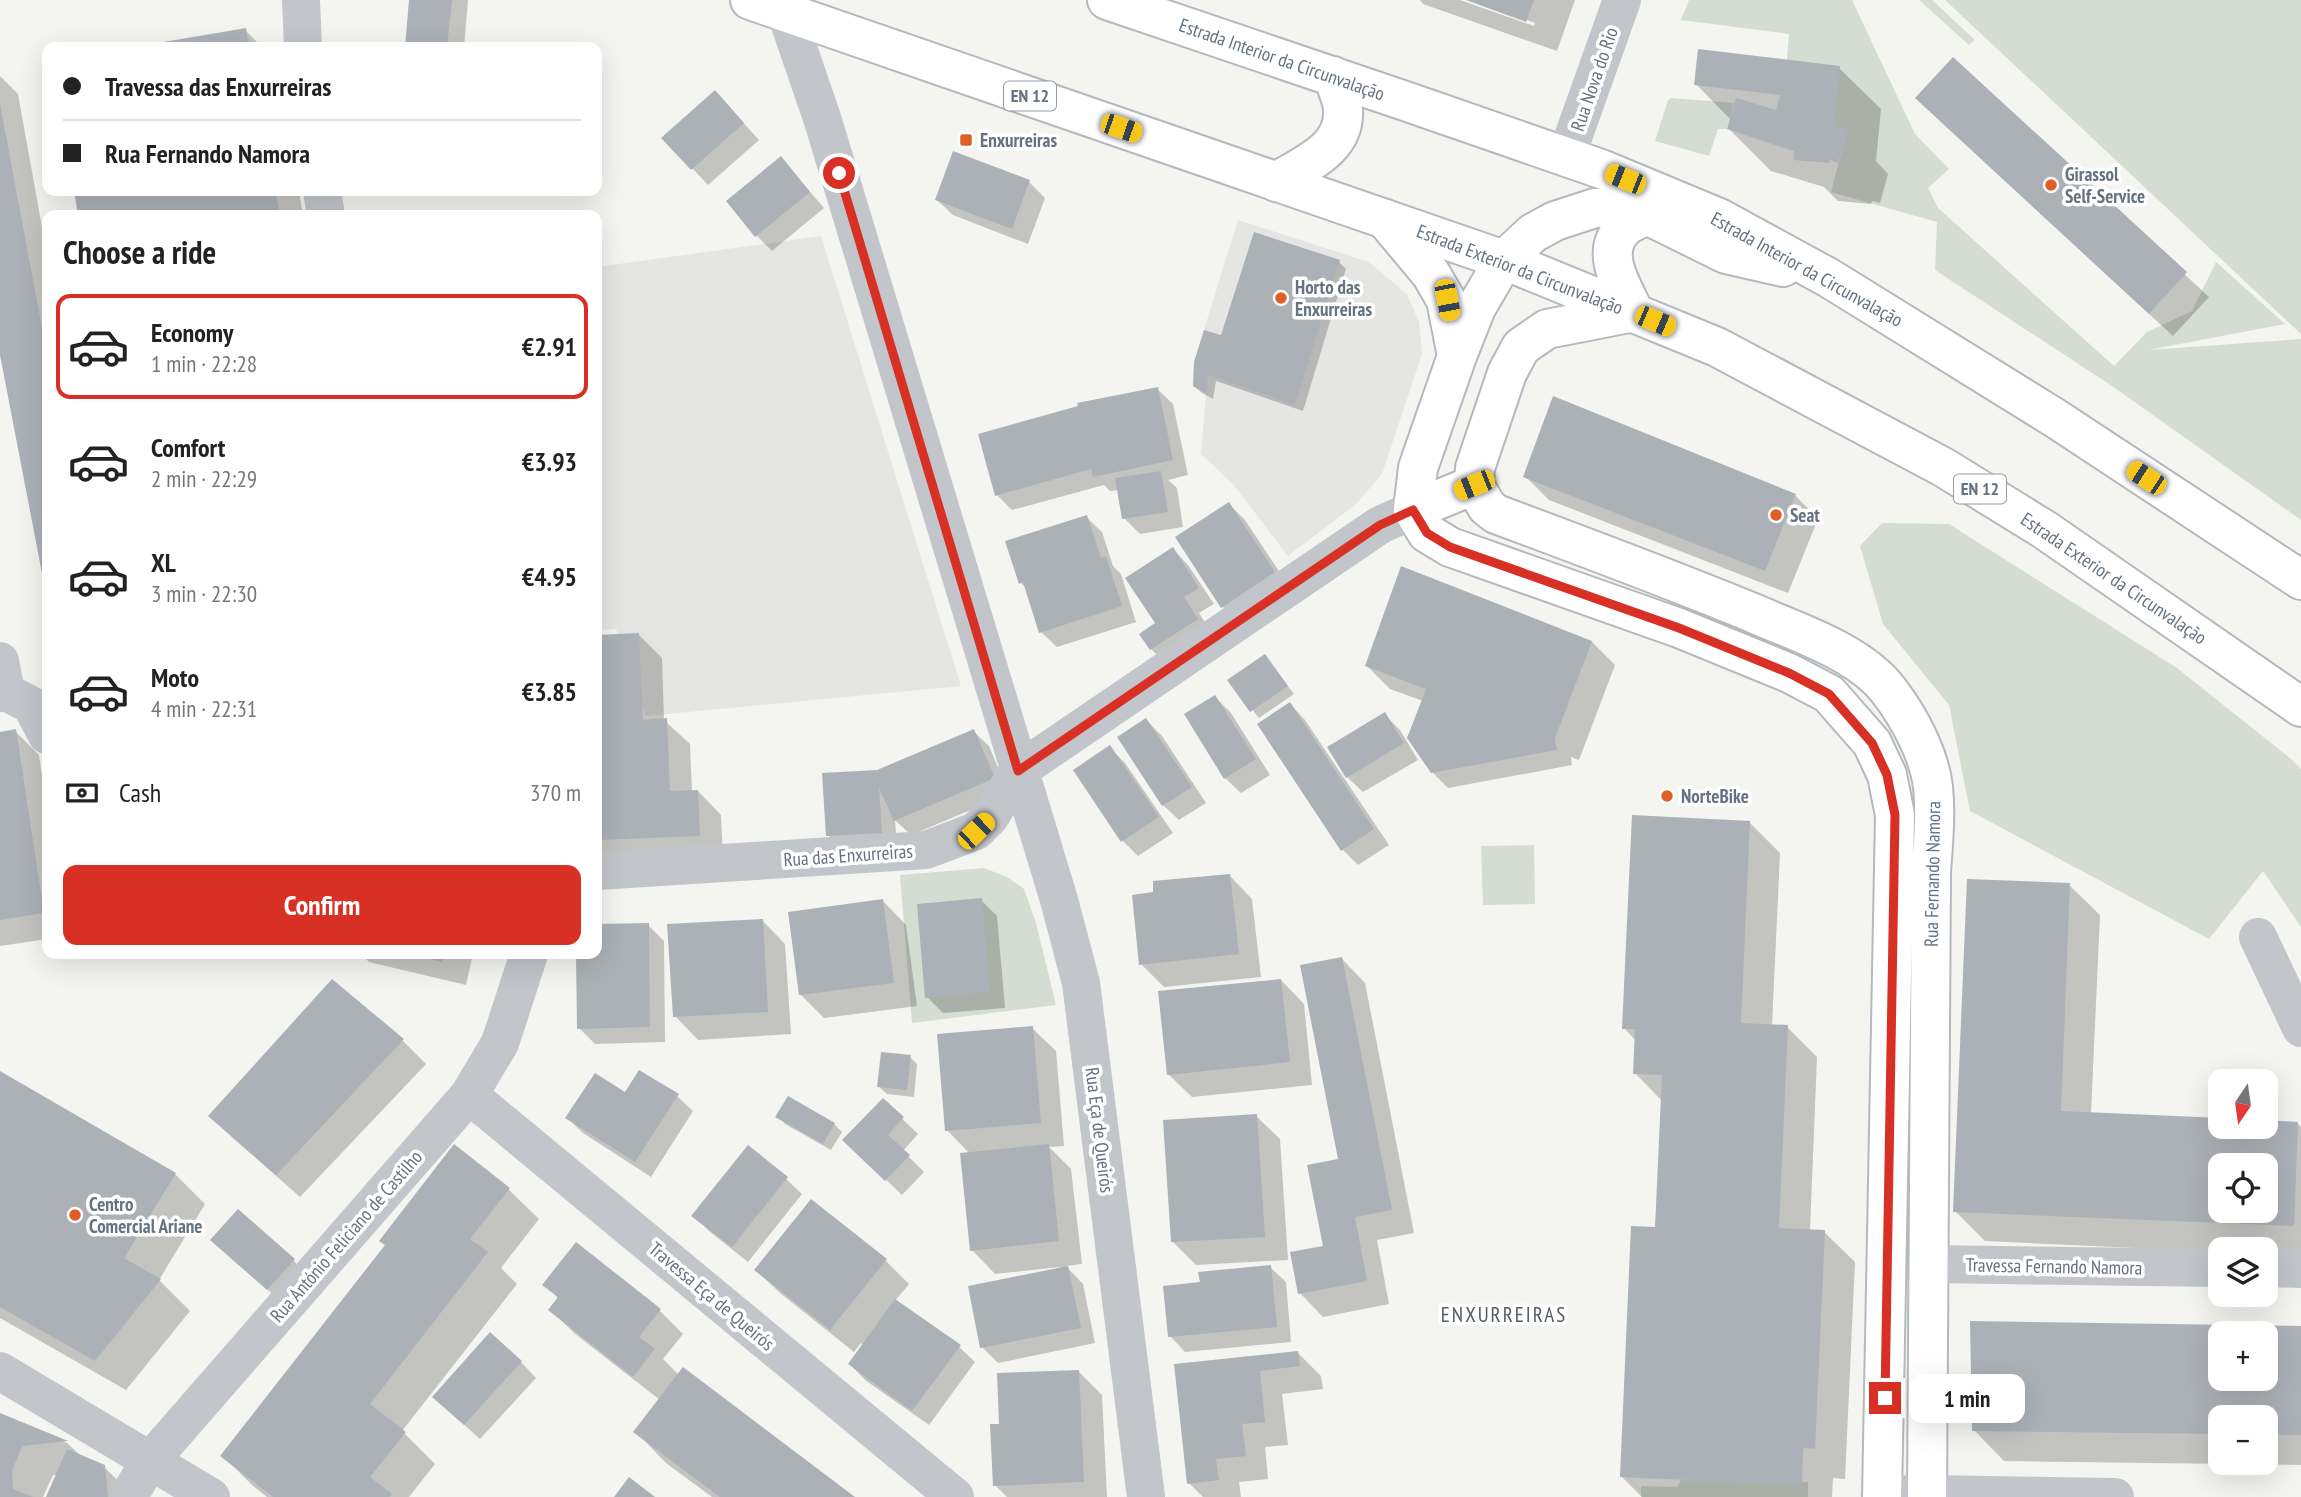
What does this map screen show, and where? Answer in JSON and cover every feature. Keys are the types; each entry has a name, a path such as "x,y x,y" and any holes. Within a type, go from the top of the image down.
{"main road":[{"name":"Estrada Interior da Circunvalação","path":"1107,0 1566,157 1719,218 1829,278 2055,418 2301,580"},
{"name":"Estrada Exterior da Circunvalação","path":"767,5 1504,260 1717,347 1943,467 2045,530 2301,707"},
{"path":"1276,181 1321,155 1338,137 1343,109 1333,76"},
{"path":"1647,215 1623,229 1613,247 1614,268 1634,312 1547,329 1521,347 1507,373 1475,468 1474,485 1413,510 1418,468 1476,308 1504,260 1533,233 1555,221 1595,208 1619,206 1647,215 1726,254 1829,278"},
{"path":"1385,219 1431,274 1447,300 1457,356"},
{"name":"Rua Fernando Namora","path":"1474,485 1487,507 1496,514 1692,588 1832,648 1864,667 1889,690 1910,724 1924,754 1933,785 1934,814 1931,872 1927,1495"},
{"name":"Rua Fernando Namora","path":"1413,510 1427,533 1450,547 1679,628 1789,673 1829,694 1872,743 1887,775 1895,815 1882,1496"},
{"path":"1679,628 1692,588"},
{"name":"Travessa Fernando Namora","path":"1888,1264 1928,1264"}],"street":[{"path":"301,0 303,42"},
{"name":"Rua Nova do Rio","path":"1566,157 1622,0"},
{"name":"Rua Eça de Queirós","path":"767,5 823,121 1059,900 1081,983 1146,1497"},
{"name":"Rua das Enxurreiras","path":"602,871 926,850 976,831 990,817 1018,771 1380,525 1413,510"},
{"path":"2,682 31,705 42,726"},
{"path":"2258,937 2301,1028"},
{"name":"Rua António Feliciano de Castilho","path":"128,1497 150,1461 469,1095 500,1043 527,959"},
{"name":"Travessa Eça de Queirós","path":"469,1095 955,1497"},
{"name":"Travessa Fernando Namora","path":"1928,1264 2208,1268"},
{"path":"2278,1268 2301,1269"},
{"path":"0,1371 212,1497"},
{"path":"1882,1496 2115,1497"}],"shaded area":[{"path":"1689,0 1852,0 1915,134 1949,169 1928,188 1938,208 2114,366 2147,332 2192,311 2216,262 2285,324 2148,350 2301,339 2301,520 2112,386 1935,270 1937,222 1831,192 1847,131 1834,126 1787,60 1789,34 1681,20"},
{"path":"1919,0 1932,0 1975,40 1969,45"},
{"path":"1945,0 2301,0 2301,334"},
{"path":"1671,98 1734,103 1727,129 1718,129 1709,156 1655,141 1668,100"},
{"path":"1238,220 1369,262 1407,294 1419,322 1422,354 1382,474 1355,505 1288,556 1233,484 1201,454 1206,394 1193,386 1194,362"},
{"path":"821,236 961,686 646,716 616,629 602,630 602,266"},
{"path":"1882,523 1949,524 2177,668 2291,759 2301,769 2301,927 2263,871 2209,939 1970,811 1949,705 1883,624 1860,546"},
{"path":"1534,845 1535,904 1483,905 1481,846"},
{"path":"984,868 1007,877 1024,889 1036,923 1056,1005 912,1023 900,875"},
{"path":"1681,1480 1808,1482 1808,1497 1641,1497 1641,1486 1677,1487"}],"building":[{"path":"409,0 452,0 448,42 405,42"},
{"path":"1466,0 1534,0 1526,22"},
{"path":"246,28 248,42 164,42"},
{"path":"1698,49 1840,66 1834,126 1848,130 1838,163 1830,160 1829,163 1794,160 1794,151 1727,129 1736,98 1776,110 1780,95 1694,85"},
{"name":"Girassol Self-Service","path":"1953,57 2187,272 2149,314 1915,98"},
{"path":"715,90 744,123 691,170 661,138"},
{"path":"0,104 42,327 42,573 0,355"},
{"path":"953,151 1030,180 1012,229 935,200"},
{"path":"781,156 810,192 755,237 726,201"},
{"path":"75,196 276,196 279,210 77,210"},
{"name":"Horto das Enxurreiras","path":"1254,232 1340,260 1295,405 1208,375 1206,394 1193,386 1194,362 1204,330 1221,335"},
{"path":"1158,387 1173,460 1093,477 1091,469 995,496 978,434 1078,406 1077,403"},
{"path":"1553,396 1796,494 1765,571 1523,477"},
{"path":"1161,471 1168,512 1122,519 1115,478"},
{"path":"1229,502 1275,572 1221,608 1175,537"},
{"path":"1087,515 1101,558 1106,556 1122,606 1039,633 1023,582 1019,584 1005,541"},
{"path":"1173,547 1199,588 1184,597 1198,619 1150,650 1139,634 1155,623 1125,578"},
{"path":"1401,566 1592,641 1555,738 1557,750 1431,773 1407,738 1426,689 1365,666"},
{"path":"639,633 643,720 667,718 670,791 698,790 700,836 602,840 602,635"},
{"path":"1265,654 1288,686 1250,712 1227,680"},
{"path":"1215,695 1256,759 1224,779 1184,714"},
{"path":"1290,702 1374,829 1341,851 1257,724"},
{"path":"1385,712 1404,743 1346,778 1327,747"},
{"path":"1146,718 1192,787 1162,806 1117,737"},
{"path":"16,729 42,913 0,920 0,732"},
{"path":"974,729 995,778 894,821 879,788 882,833 826,836 822,773 877,770"},
{"path":"1110,745 1159,817 1121,842 1073,770"},
{"path":"1632,815 1750,821 1741,1023 1788,1025 1779,1228 1825,1230 1815,1449 1803,1448 1802,1485 1620,1477 1631,1226 1655,1227 1662,1075 1633,1074 1635,1029 1622,1029"},
{"path":"1230,874 1239,954 1139,965 1132,895 1153,892 1153,881"},
{"path":"1967,879 2070,883 2061,1111 2208,1117 2208,1139 2278,1139 2278,1121 2298,1122 2294,1226 2221,1223 2278,1223 2278,1153 2208,1153 2208,1222 1953,1212"},
{"path":"982,898 990,992 925,998 917,904"},
{"path":"883,899 894,983 799,995 788,912"},
{"path":"763,919 768,1012 673,1017 667,924"},
{"path":"649,923 650,1027 577,1029 576,959 602,959 602,924"},
{"path":"1342,957 1392,1210 1355,1217 1367,1281 1298,1294 1290,1252 1323,1246 1307,1165 1338,1159 1300,965"},
{"path":"332,979 404,1039 276,1175 208,1116"},
{"path":"1281,979 1290,1062 1167,1075 1158,991"},
{"path":"1033,1026 1041,1123 945,1131 937,1034"},
{"path":"881,1052 911,1055 907,1090 877,1087"},
{"path":"639,1070 679,1094 635,1162 565,1118 595,1073 625,1092"},
{"name":"Centro Comercial Ariane","path":"0,1071 176,1173 124,1258 161,1279 95,1361 0,1307"},
{"path":"788,1096 835,1123 823,1144 775,1117"},
{"path":"883,1098 904,1117 888,1135 910,1155 885,1181 842,1140"},
{"path":"1257,1114 1265,1237 1171,1242 1163,1120"},
{"path":"454,1144 510,1188 470,1239 488,1252 370,1404 406,1432 370,1477 392,1494 389,1497 273,1497 220,1456 385,1245 379,1241"},
{"path":"1049,1144 1059,1241 970,1251 960,1153"},
{"path":"748,1145 788,1177 732,1247 691,1216"},
{"path":"811,1199 887,1259 830,1330 754,1270"},
{"path":"238,1209 295,1259 267,1290 210,1240"},
{"path":"576,1242 661,1309 639,1337 655,1349 633,1377 548,1310 558,1297 542,1285"},
{"path":"1271,1265 1277,1327 1168,1337 1163,1286 1200,1282 1198,1272"},
{"path":"1068,1266 1081,1328 980,1348 968,1286"},
{"path":"895,1299 961,1345 912,1411 848,1364"},
{"path":"1970,1321 2208,1325 2208,1391 2278,1391 2278,1326 2301,1326 2301,1435 2278,1435 2278,1405 2208,1405 2208,1434 1972,1431"},
{"path":"490,1332 522,1361 464,1425 432,1397"},
{"path":"1298,1351 1300,1366 1260,1371 1265,1422 1242,1424 1246,1456 1216,1459 1219,1480 1187,1484 1174,1364"},
{"path":"683,1367 855,1497 720,1497 633,1432"},
{"path":"1079,1370 1084,1482 993,1486 990,1424 999,1424 997,1373"},
{"path":"0,1413 68,1441 22,1446 12,1471 13,1489 33,1497 0,1497"},
{"path":"67,1449 105,1465 108,1497 46,1497"},
{"path":"629,1477 655,1497 614,1497"}],"place":[{"name":"Enxurreiras","path":"966,140"},
{"name":"Girassol Self-Service","path":"2051,185"},
{"name":"Horto das Enxurreiras","path":"1281,298"},
{"name":"Seat","path":"1776,515"},
{"name":"NorteBike","path":"1667,796"},
{"name":"Centro Comercial Ariane","path":"75,1215"}],"district":[{"name":"ENXURREIRAS","path":"1504,1315"}],"route":[{"path":"839,173 1018,771 1380,525 1413,510 1427,533 1450,547 1679,628 1789,673 1829,694 1851,717 1872,743 1887,775 1895,815 1885,1398"}]}
